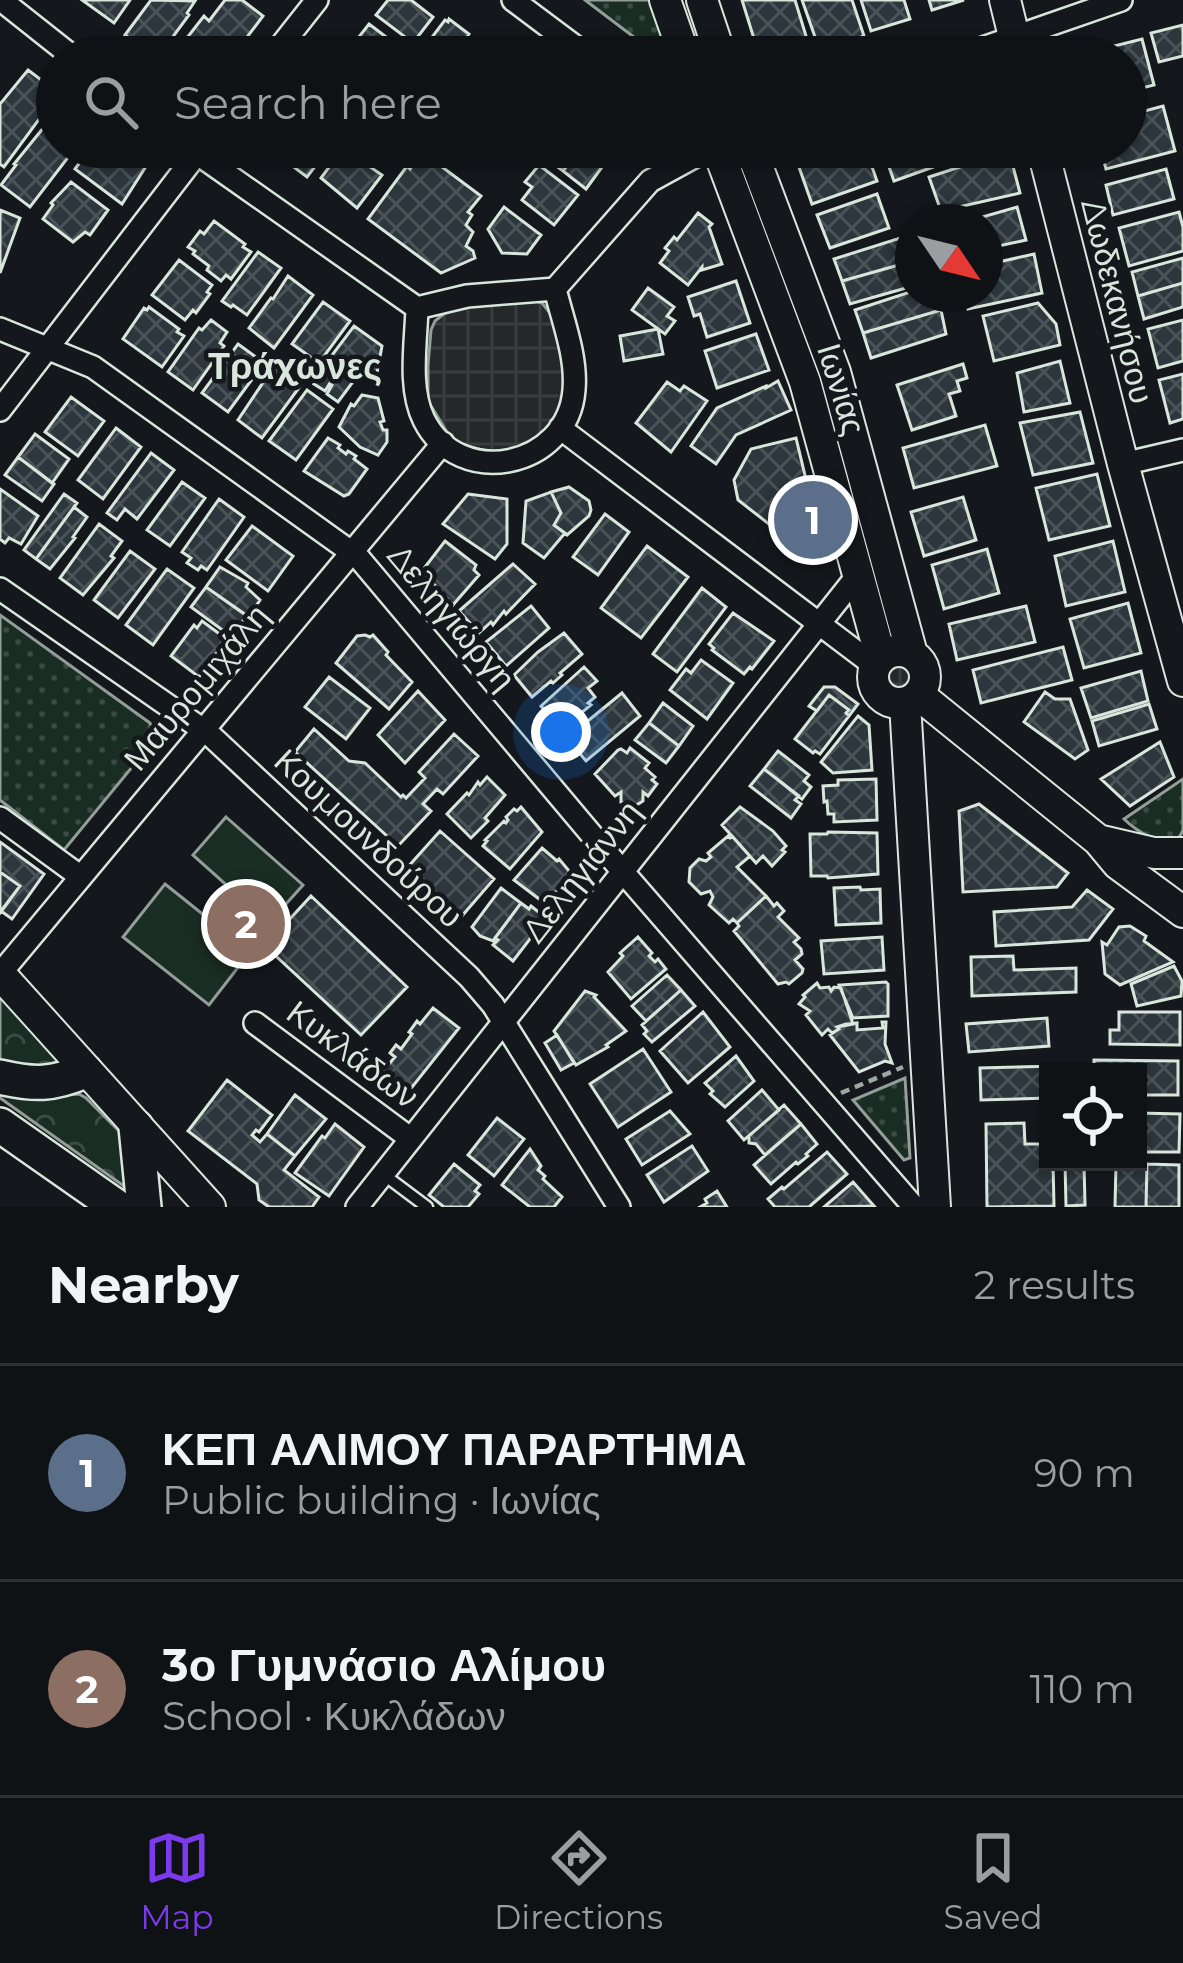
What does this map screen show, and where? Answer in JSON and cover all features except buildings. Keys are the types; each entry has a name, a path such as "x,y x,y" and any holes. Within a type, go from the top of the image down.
{"main road":[{"path":"0,1076 57,1083 85,1071"},
{"path":"0,1124 117,1207"},
{"path":"136,1127 144,1207"}],"street":[{"path":"1,0 46,36"},
{"path":"289,36 317,0"},
{"path":"513,0 561,36"},
{"path":"665,0 673,36"},
{"path":"702,0 714,36"},
{"path":"1005,0 1014,36"},
{"path":"1041,36 1121,0"},
{"path":"0,410 181,168"},
{"path":"222,168 417,308 467,296 555,289 650,181 674,168"},
{"name":"Ιωνίας","path":"722,168 806,382 857,576 889,659"},
{"name":"Ιωνίας","path":"758,168 835,372 889,659"},
{"name":"Δωδεκανήσου","path":"1047,168 1183,681"},
{"path":"417,308 416,398 424,420 442,443 466,458 501,463 533,453 550,441 572,403 574,380 555,289"},
{"name":"Δεληγιώργη","path":"0,329 92,367 352,552 914,1207"},
{"path":"560,428 820,624 889,659 918,658 925,672 926,680 912,699 935,1207"},
{"name":"Μαυρομιχάλη","path":"0,974 442,443"},
{"path":"1123,464 1183,450"},
{"name":"Δεληγιάννη","path":"357,1207 857,576"},
{"name":"Κουμουνδούρου","path":"0,589 203,730 470,977 619,1207"},
{"path":"889,659 873,680 879,694 891,702 912,699 1098,840 1118,864 1183,912"},
{"path":"0,818 81,877"},
{"path":"1098,840 1154,853 1183,853"},
{"path":"0,974 210,1207"},
{"name":"Κυκλάδων","path":"255,1023 411,1138"}],"lane":[{"path":"383,1174 427,1207"}],"path":[{"path":"841,1093 908,1065"}],"green space":[{"path":"585,0 653,0 664,36 633,36"},
{"path":"0,615 150,723 155,735 64,850 0,800"},
{"path":"1183,779 1183,830 1178,838 1171,842 1154,839 1124,819"},
{"path":"226,817 303,885 269,923 193,855"},
{"path":"165,884 250,952 209,1005 123,937"},
{"path":"0,996 57,1059 56,1066 49,1070 0,1063"},
{"path":"905,1078 910,1158 904,1160 853,1100"},
{"path":"0,1093 86,1098 125,1137 128,1189 0,1098"}],"shaded area":[{"path":"533,300 554,318 571,372 552,428 523,447 494,453 459,444 428,401 435,321 451,308"},
{"path":"900,661 911,666 916,677 911,688 900,693 889,688 884,677 889,666"}],"place":[{"name":"ΚΕΠ ΑΛΙΜΟΥ ΠΑΡΑΡΤΗΜΑ","path":"813,520"},
{"name":"3ο Γυμνάσιο Αλίμου","path":"246,924"}],"district":[{"name":"Τράχωνες","path":"295,366"}]}
